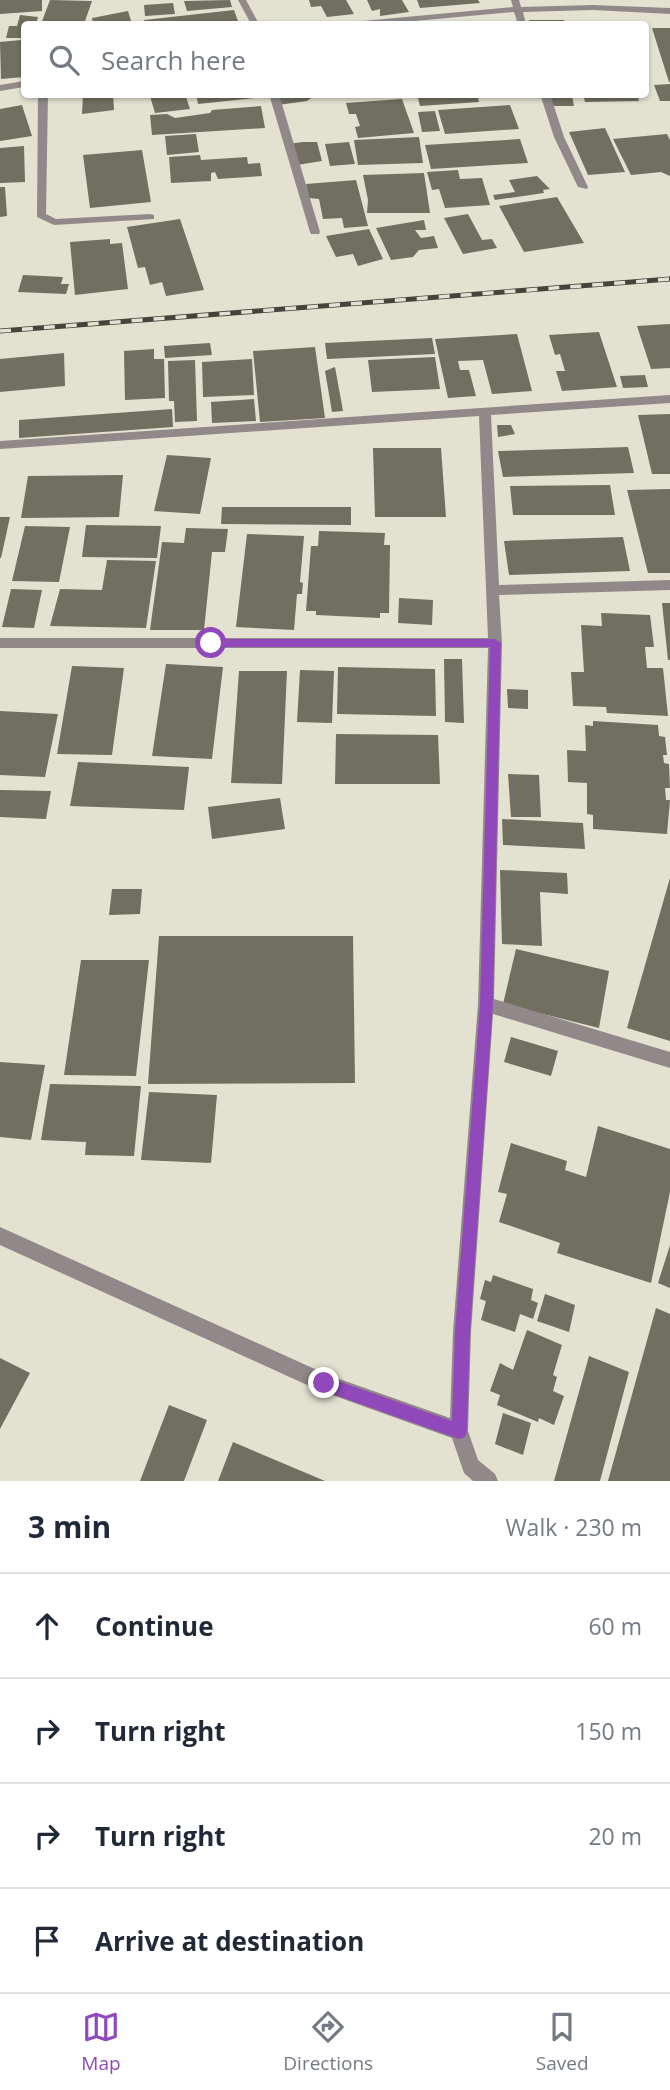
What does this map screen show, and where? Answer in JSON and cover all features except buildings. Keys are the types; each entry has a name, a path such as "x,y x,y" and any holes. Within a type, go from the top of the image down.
{"street":[{"path":"242,0 254,21"},
{"path":"387,21 516,5 670,11"},
{"path":"0,89 21,85"},
{"path":"43,98 41,215 54,222 150,217"},
{"path":"275,98 315,232"},
{"path":"546,98 559,136 583,187"},
{"path":"0,445 670,399"},
{"path":"485,413 495,643 486,1004 462,1332 459,1431 471,1466 488,1481"},
{"path":"493,590 670,585"},
{"path":"0,643 495,643"},
{"path":"486,1004 670,1060"},
{"path":"0,1236 324,1383 459,1431"}],"railway":[{"path":"0,331 670,279"}],"route":[{"path":"211,643 495,643 486,1004 462,1332 459,1431 324,1383"}]}
